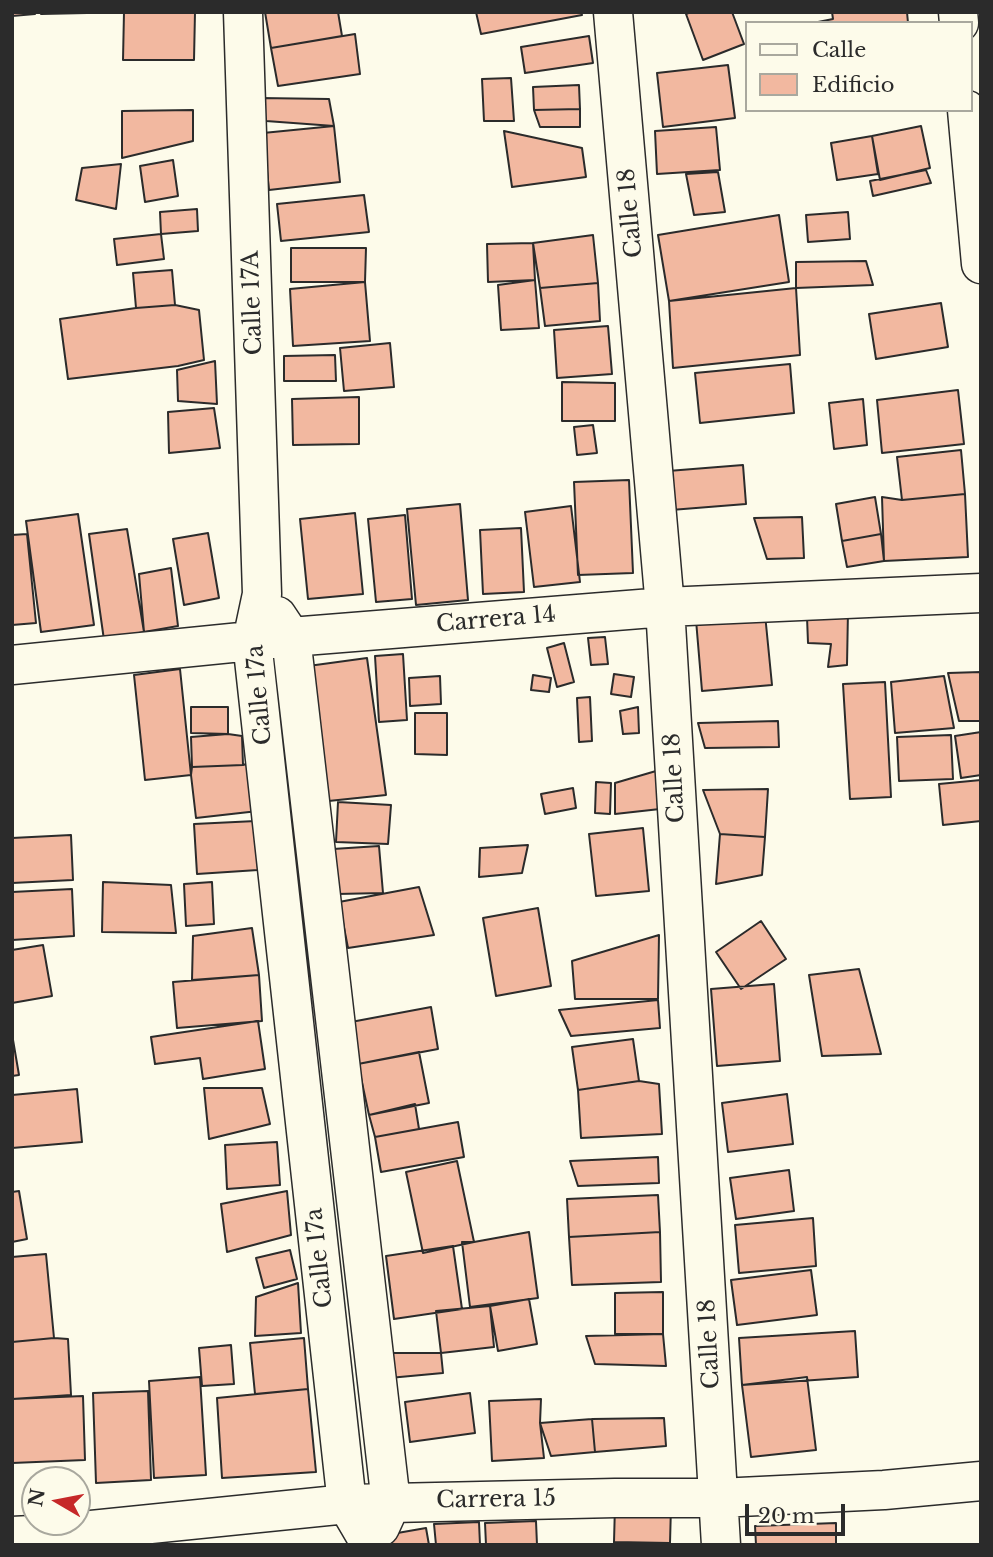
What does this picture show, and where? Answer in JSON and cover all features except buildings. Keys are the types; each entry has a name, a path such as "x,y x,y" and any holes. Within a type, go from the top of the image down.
{"street":[{"name":"Calle 17A","path":"243,12 262,594"},
{"name":"Calle 18","path":"613,12 665,607 721,1545"},
{"path":"967,112 981,264"},
{"name":"Carrera 14","path":"12,665 291,637 665,607 981,593"},
{"name":"Calle 17a","path":"262,594 291,637 391,1503 372,1545"},
{"name":"Calle 17a","path":"262,594 252,641 347,1504 372,1545"},
{"name":"Carrera 15","path":"12,1536 347,1504 719,1498 884,1490 981,1481"}]}
